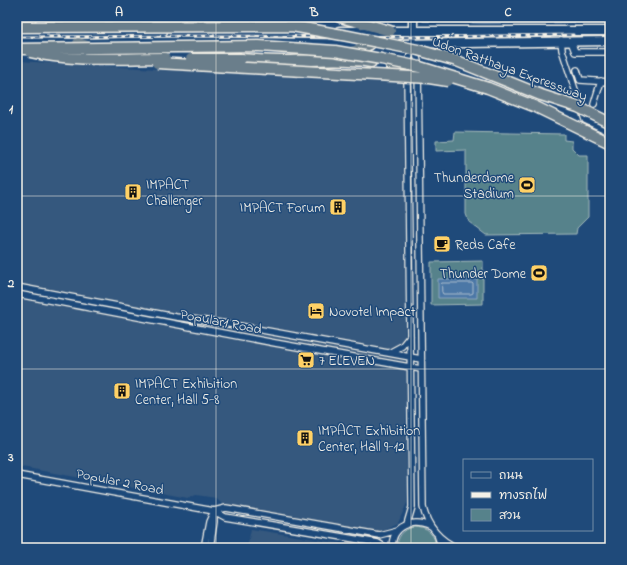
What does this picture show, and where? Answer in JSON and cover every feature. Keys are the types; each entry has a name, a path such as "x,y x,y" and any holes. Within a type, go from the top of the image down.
{"highway":[{"path":"17,20 31,17"},
{"path":"54,18 180,17"},
{"path":"205,17 292,26"},
{"path":"340,17 390,31"},
{"name":"Udon Ratthaya Expressway","path":"17,27 292,26 418,50 458,61 541,95 578,107 610,122"},
{"path":"78,43 139,62 429,78 488,88"},
{"path":"321,59 355,51 370,44"},
{"name":"Udon Ratthaya Expressway","path":"17,49 259,46 335,51 420,67 488,88 536,108 610,143"},
{"path":"17,49 44,56 82,58 241,59 288,61 321,59 354,60 382,63 407,70"}],"main road":[{"path":"413,17 413,31"},
{"path":"17,34 268,30 610,31"},
{"path":"17,42 78,43 180,41 370,44 561,40 610,41"}],"street":[{"path":"407,524 412,507 407,70 413,43 413,31"},
{"path":"561,40 562,50 585,120 610,132"},
{"path":"571,41 574,52 610,52"},
{"path":"413,43 418,61 423,507 431,528"},
{"path":"577,70 580,80 610,82"},
{"path":"594,104 600,81"},
{"name":"Popular1 Road","path":"17,287 176,317 229,324 421,359"},
{"name":"Popular1 Road","path":"17,294 421,369"},
{"path":"388,353 402,346 410,336"},
{"name":"Popular 2 Road","path":"18,474 214,511 225,517 378,543 386,548"},
{"name":"Popular 2 Road","path":"214,511 226,508 379,535 398,530 407,524"},
{"path":"204,548 209,522 214,511"},
{"path":"210,548 214,511"},
{"path":"407,524 415,522 424,523 450,545 458,548"},
{"path":"392,548 394,538 398,530"},
{"path":"437,534 440,548"}],"shaded area":[{"path":"17,61 403,83 407,503 398,523 378,532 222,504 216,498 196,495 188,498 22,467 17,464"},
{"path":"251,529 340,543 339,548 247,548"}],"green space":[{"name":"Thunderdome Stadium","path":"455,132 564,134 564,140 572,141 572,148 579,155 588,155 588,217 577,228 576,234 486,235 469,222 466,214 466,150 436,151 436,141 454,140"},
{"path":"483,261 483,304 431,305 431,262"},
{"path":"414,527 427,530 436,543 436,548 397,548 398,540 401,534"}],"water":[{"path":"438,279 477,279 477,298 438,298"}],"waterway":[{"path":"423,17 423,21 484,23 610,22"}],"railway":[{"path":"17,37 430,37 573,35"}],"place":[{"name":"Thunderdome Stadium","path":"527,185"},
{"name":"IMPACT Challenger","path":"133,192"},
{"name":"IMPACT Forum","path":"338,207"},
{"name":"Reds Cafe","path":"442,244"},
{"name":"Thunder Dome","path":"539,273"},
{"name":"Novotel Impact","path":"316,311"},
{"name":"7 ELEVEN","path":"306,360"},
{"name":"IMPACT Exhibition Center, Hall 5-8","path":"122,391"},
{"name":"IMPACT Exhibition Center, Hall 9-12","path":"305,438"}]}
